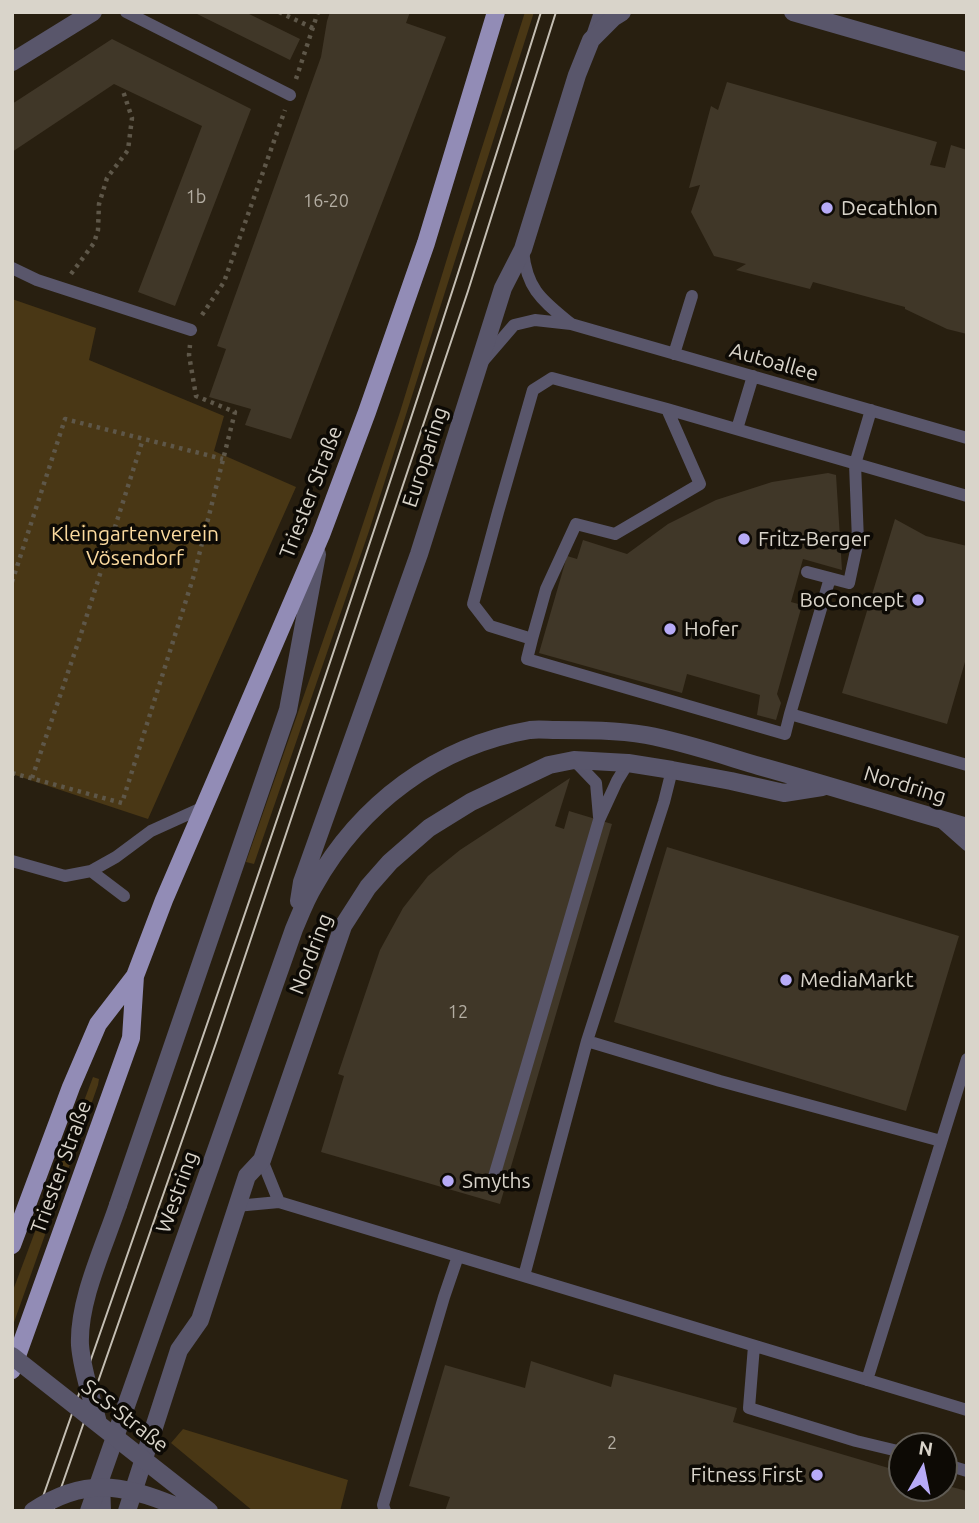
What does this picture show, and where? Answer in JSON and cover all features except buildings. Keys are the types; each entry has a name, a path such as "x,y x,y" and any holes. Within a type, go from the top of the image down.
{"main road":[{"name":"Triester Straße","path":"12,1245 66,1100 98,1024 135,976 164,900 321,535 426,243 496,12"},
{"name":"Triester Straße","path":"12,1370 131,1038 135,976"}],"street":[{"path":"12,62 93,12"},
{"name":"Europaring","path":"294,929 302,882 419,554 503,288 523,249 577,75 591,40 622,12"},
{"path":"793,12 967,62"},
{"path":"98,1423 82,1357 81,1327 88,1294 288,710 321,535"},
{"name":"Nordring","path":"294,929 313,886 340,847 370,811 401,785 444,758 488,741 532,730 588,730 647,736 829,786 967,828"},
{"name":"Nordring","path":"127,1511 179,1350 200,1321 247,1175 262,1160 343,926 368,887 390,862 429,828 471,802 549,765 574,761 628,764 673,770 784,793 829,786"},
{"name":"Westring","path":"89,1511 294,929"},
{"name":"SCS-Straße","path":"12,1356 209,1511"},
{"path":"33,1511 64,1493 106,1487 161,1500 188,1511"}],"lane":[{"path":"125,12 290,94"},
{"path":"591,40 600,12"},
{"name":"Autoallee","path":"523,249 531,285 542,300 570,324"},
{"path":"12,268 37,280 191,330"},
{"path":"674,354 692,296"},
{"name":"Autoallee","path":"478,366 514,325 535,320 570,324 967,438"},
{"path":"737,429 753,376"},
{"path":"533,639 490,626 473,604 533,390 552,378 966,494"},
{"path":"667,409 700,484 615,534 576,524 547,589 527,659 785,734 830,578"},
{"path":"807,572 849,583 858,541 855,464 871,410"},
{"path":"790,715 967,765"},
{"path":"574,761 596,783 599,820"},
{"path":"491,1186 599,820 628,764"},
{"path":"524,1276 587,1041 673,770"},
{"path":"12,861 65,876 91,871 116,857 151,831 204,807"},
{"path":"939,819 967,845"},
{"path":"91,871 124,896"},
{"path":"587,1041 720,1081 941,1141"},
{"path":"867,1380 967,1059"},
{"path":"262,1160 279,1202"},
{"path":"236,1206 279,1202 967,1410"},
{"path":"385,1511 383,1505 458,1256"},
{"path":"754,1346 749,1408 888,1449"},
{"name":"Westring","path":"103,1471 105,1511"}],"path":[{"path":"279,12 313,28"},
{"path":"12,773 122,803 194,575 235,412 196,396 189,355 191,330 224,282 318,12"},
{"path":"59,287 94,243 98,230 99,204 107,178 128,150 132,118 123,91"},
{"path":"12,583 65,419 223,458"},
{"path":"32,778 143,439"}],"green space":[{"path":"525,12 534,12 369,531 254,864 246,862 400,412"},
{"name":"Kleingartenverein Vösendorf","path":"12,299 96,328 89,360 224,416 214,451 296,487 148,819 12,774"},
{"path":"93,1077 99,1079 98,1085 12,1328 12,1293"},
{"path":"183,1429 348,1480 340,1511 253,1511 171,1443"}],"tram line":[{"path":"38,1511 296,764 421,389 541,12"},
{"path":"53,1511 216,1043 468,291 556,12"}],"place":[{"name":"Decathlon","path":"827,208"},
{"name":"Fritz-Berger","path":"744,539"},
{"name":"BoConcept","path":"918,600"},
{"name":"Hofer","path":"670,629"},
{"name":"MediaMarkt","path":"786,980"},
{"name":"Smyths","path":"448,1181"},
{"name":"Fitness First","path":"817,1475"}]}
